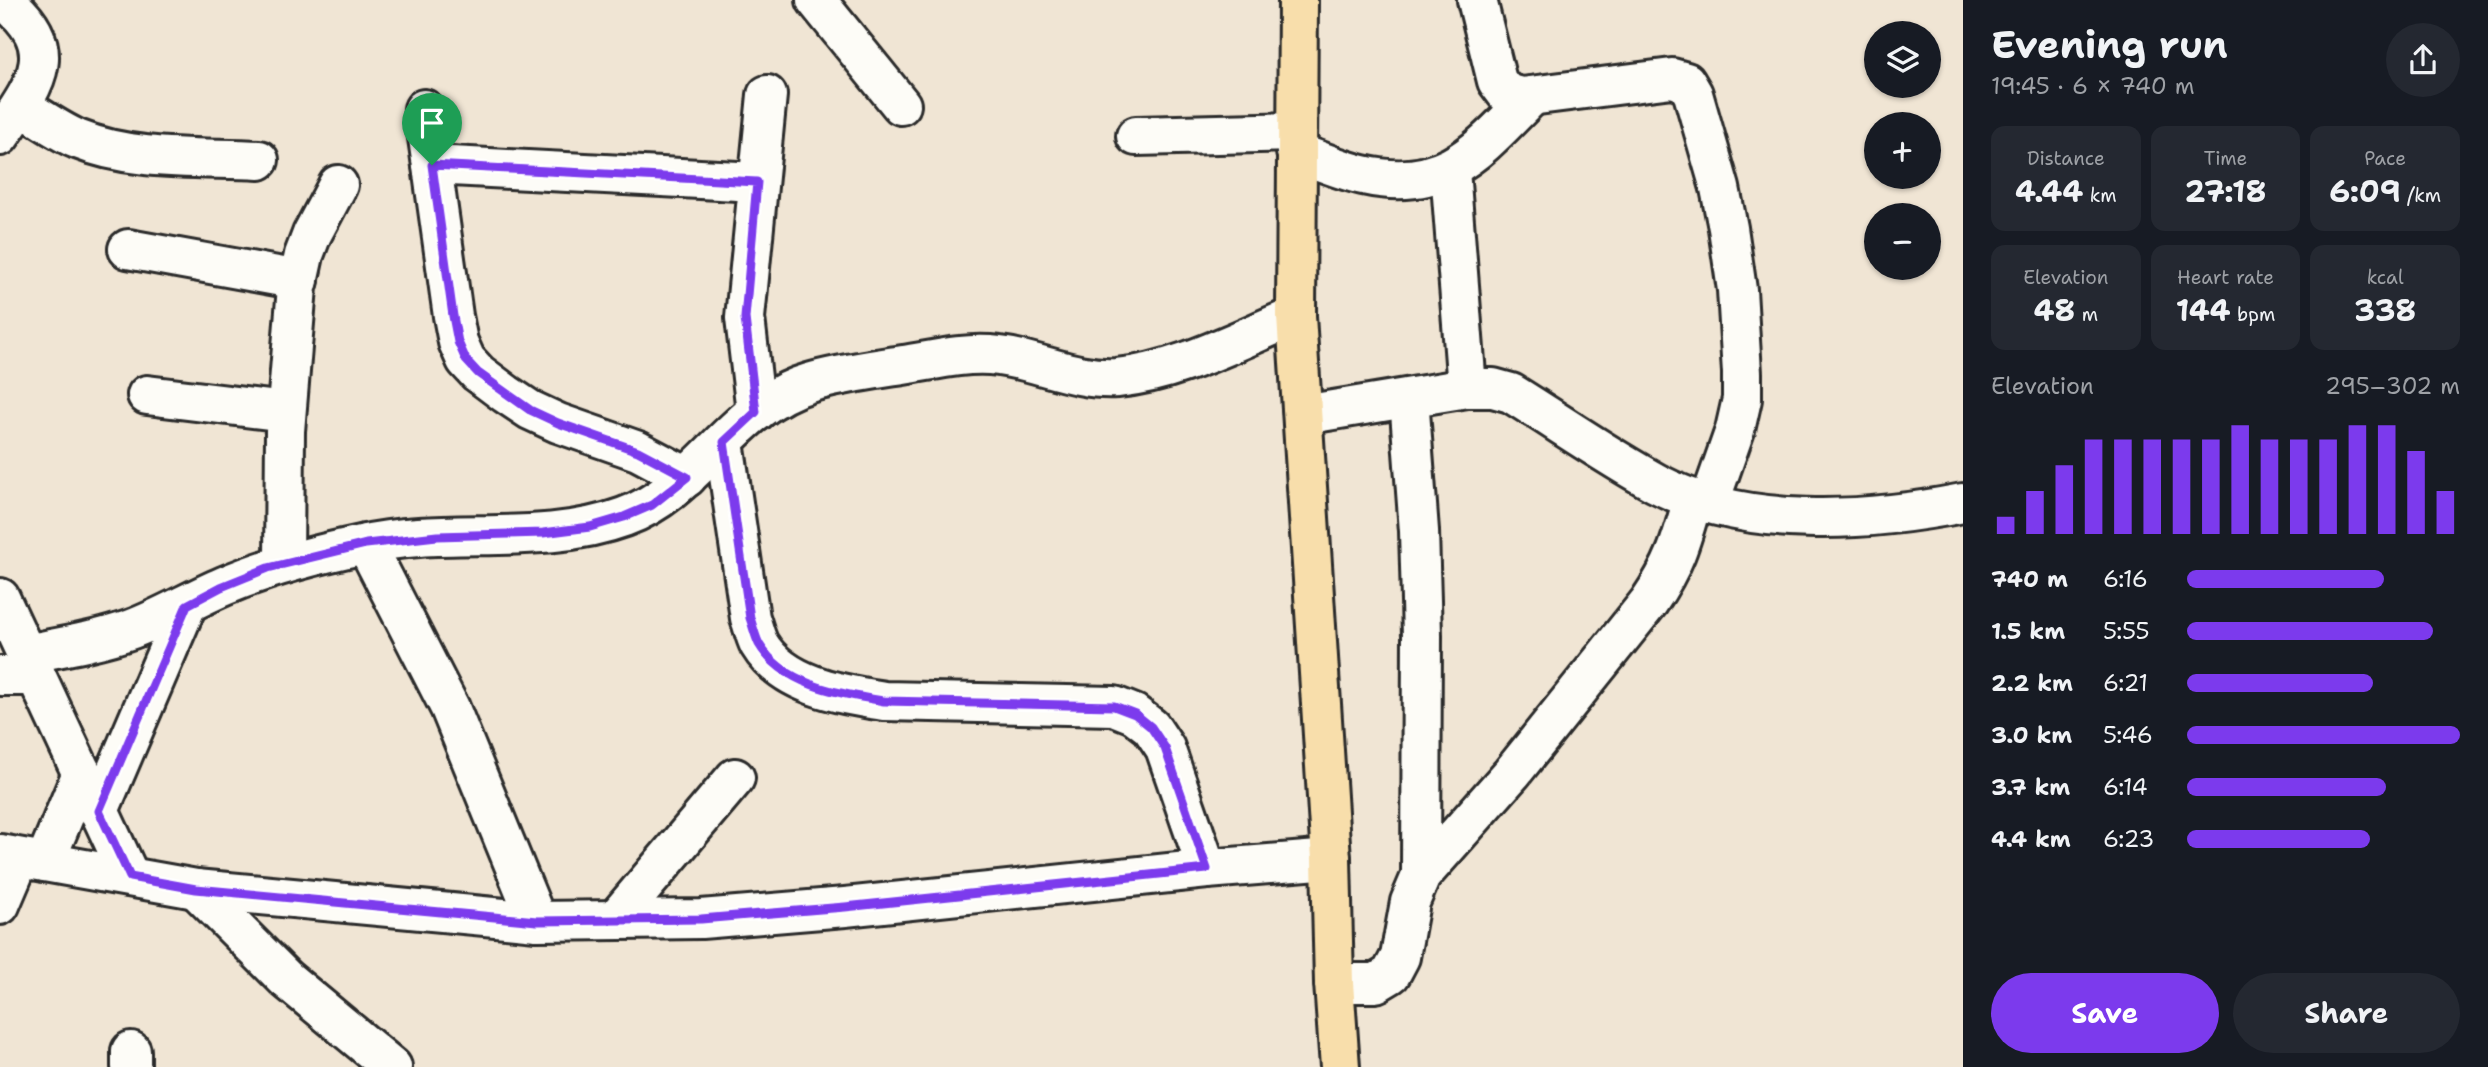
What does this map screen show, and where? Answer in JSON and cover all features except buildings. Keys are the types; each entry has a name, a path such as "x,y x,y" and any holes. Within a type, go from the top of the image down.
{"highway":[{"path":"1298,0 1296,316 1331,859 1338,1066"}],"street":[{"path":"816,0 901,105"},
{"path":"1334,983 1376,983 1391,974 1400,957 1410,902 1421,876 1512,773 1668,575 1735,430 1742,399 1737,290 1728,228 1720,188 1693,94 1686,82 1672,78 1522,97 1506,93 1497,81 1477,0"},
{"path":"6,1 22,14 34,34 41,58 36,80 10,121 108,149 140,155 259,160"},
{"path":"756,412 745,318 767,95"},
{"path":"1136,136 1296,142 1362,175 1419,179 1450,170 1480,148 1532,96"},
{"path":"424,109 453,316 458,342 466,360 478,373 530,410 558,423 638,451 687,477"},
{"path":"432,165 757,182"},
{"path":"1450,170 1467,387"},
{"path":"284,564 286,412 299,280 304,254 312,234 338,185"},
{"path":"128,249 299,280"},
{"path":"21,669 128,631 221,587 284,564 366,544 437,536 543,533 590,527 624,517 652,505 687,477 756,412 780,395 806,384 841,375 950,358 989,355 1079,376 1113,378 1146,374 1296,316"},
{"path":"1303,415 1467,387 1493,388 1511,393 1656,483 1701,501 1778,516 1837,518 1910,513 1963,503"},
{"path":"147,395 286,412"},
{"path":"1409,398 1420,557 1421,876"},
{"path":"724,442 750,618 759,644 775,662 795,677 819,687 884,701 1114,706 1135,714 1151,727 1165,748 1207,869"},
{"path":"366,544 450,708 537,921"},
{"path":"0,598 21,669 82,774 130,877"},
{"path":"99,811 187,605"},
{"path":"0,905 22,858 82,774"},
{"path":"615,920 735,778"},
{"path":"22,858 196,889 537,921 701,919 1331,859"},
{"path":"196,889 286,979 378,1063"}],"route":[{"path":"432,165 757,182 745,318 756,412 724,442 750,618 759,644 775,662 795,677 848,695 884,701 1114,706 1135,714 1151,727 1165,748 1207,869 845,907 701,919 537,921 196,889 130,877 99,811 187,605 221,587 268,568 366,544 437,536 496,536 590,527 652,505 687,477 638,451 558,423 530,410 478,373 466,360 458,342 453,316 432,165"}]}
